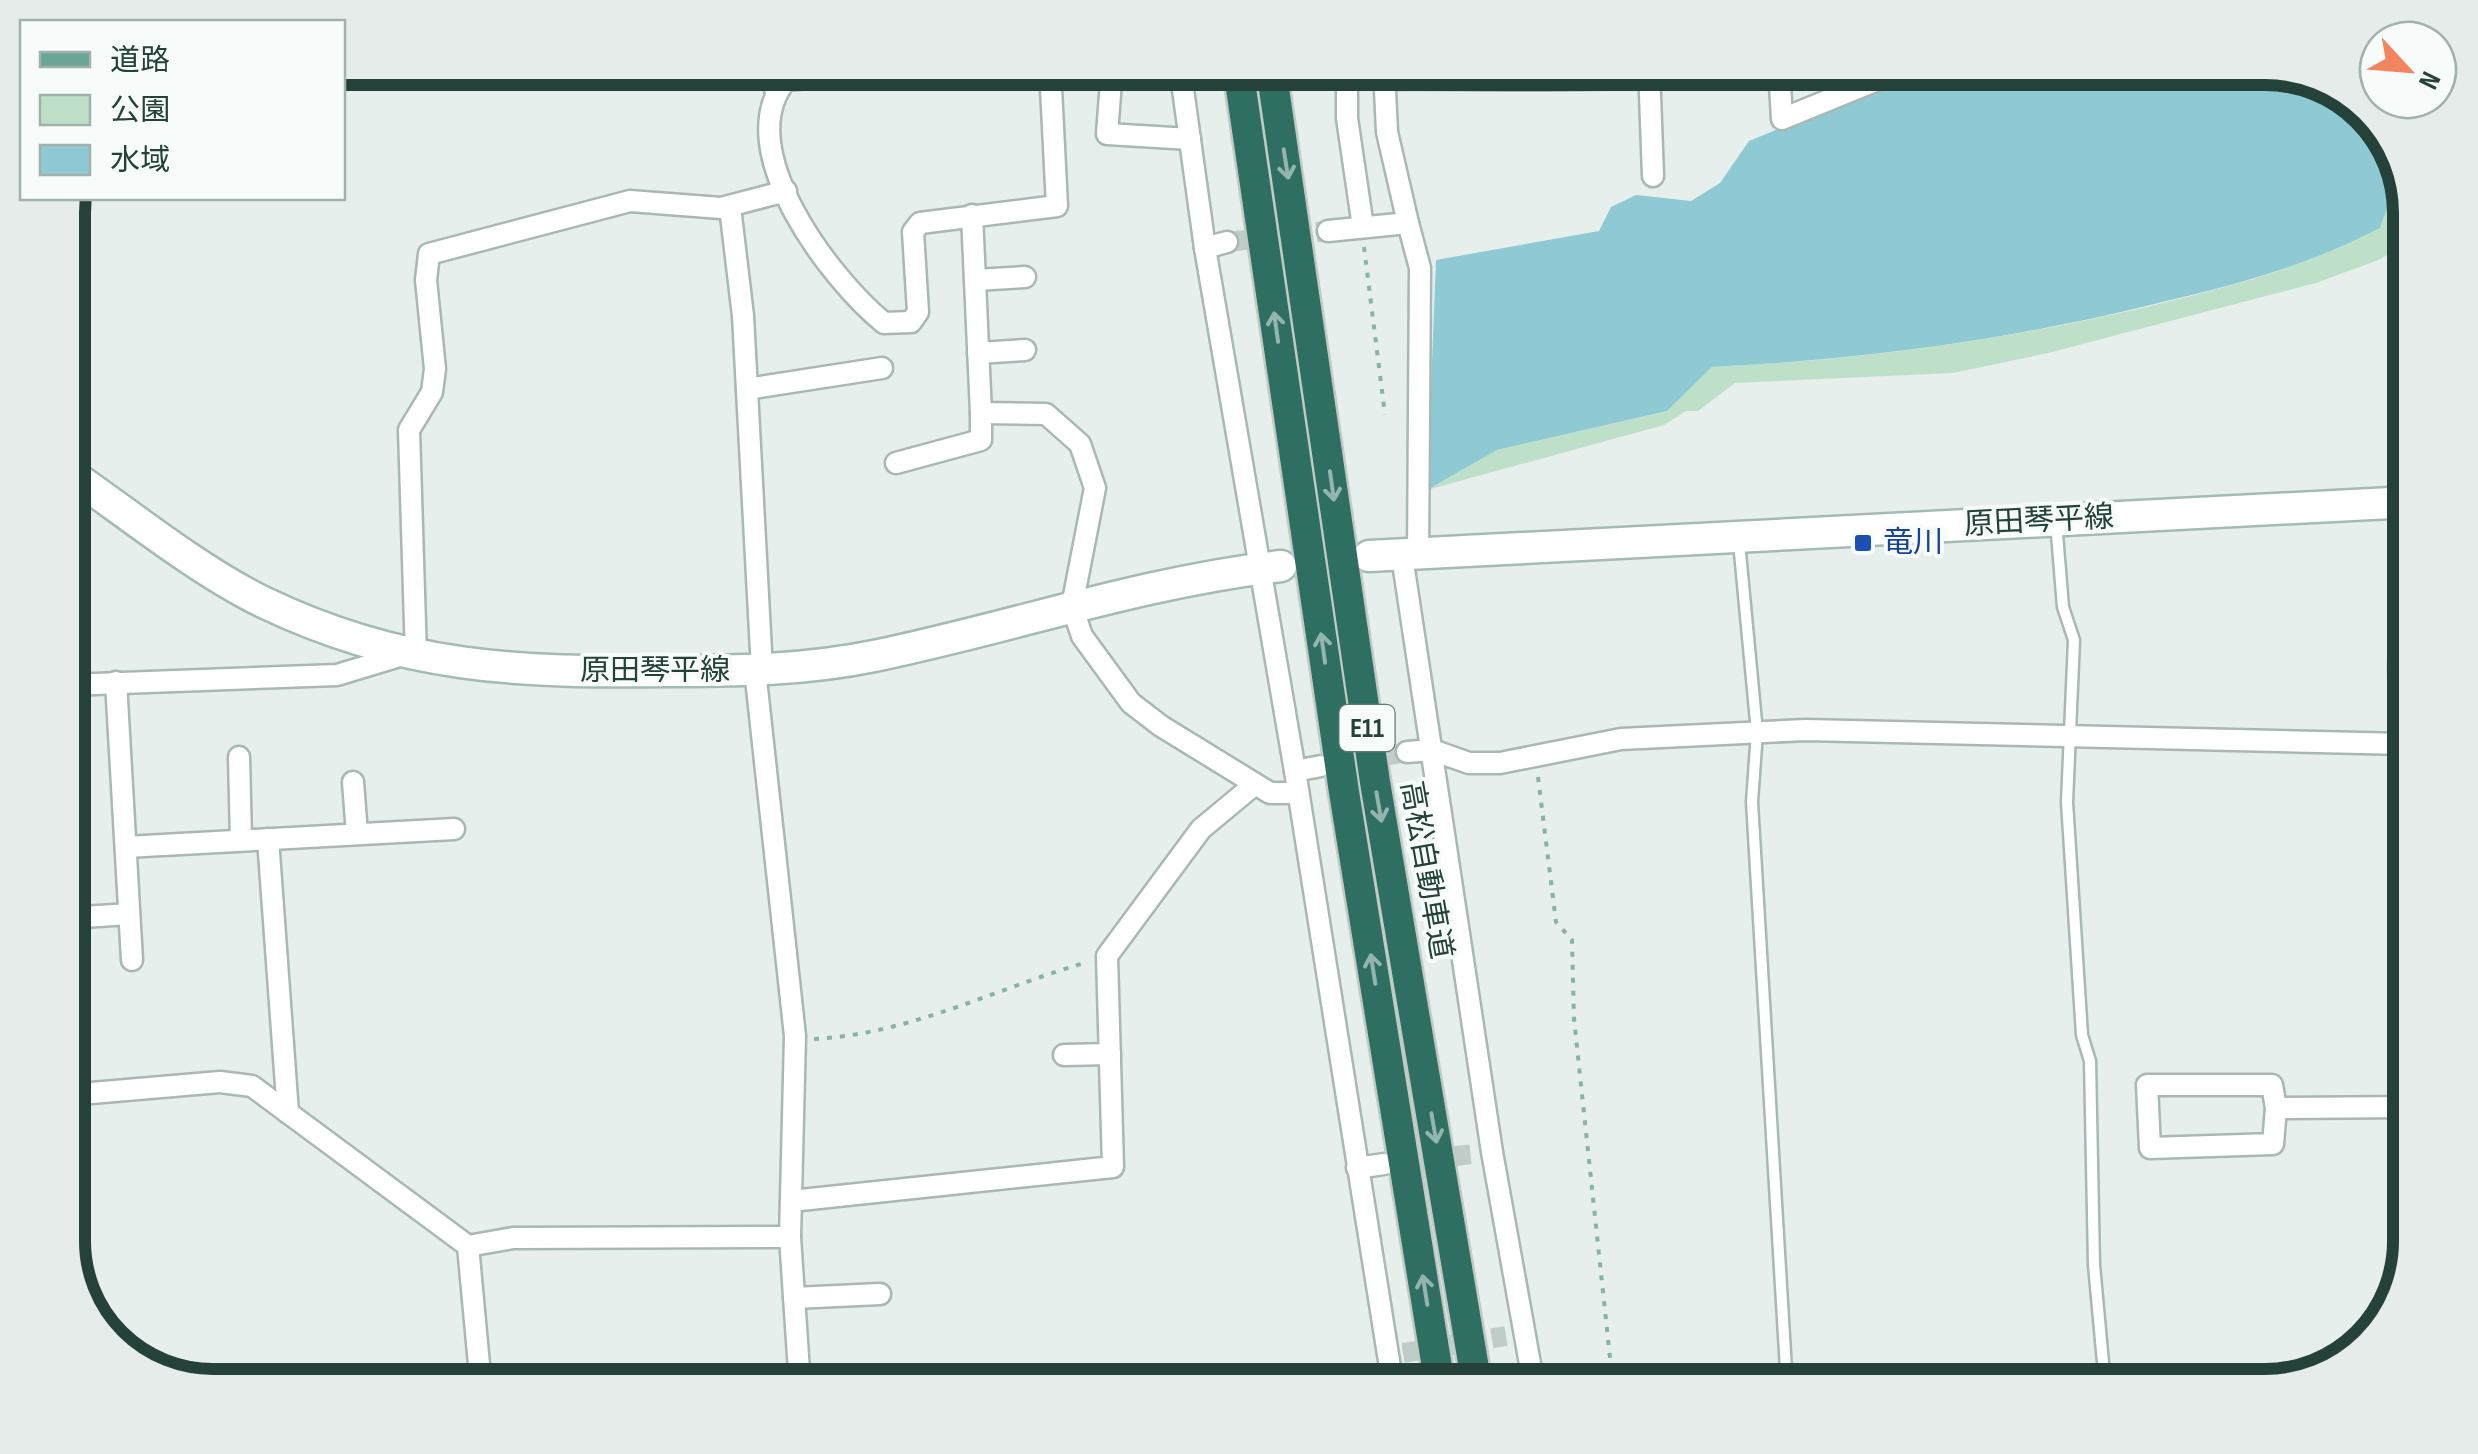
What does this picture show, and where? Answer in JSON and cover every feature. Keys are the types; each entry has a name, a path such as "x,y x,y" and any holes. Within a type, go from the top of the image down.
{"highway":[{"name":"E11","path":"1240,85 1344,792 1437,1369"},
{"name":"高松自動車道","path":"1273,85 1375,782 1474,1369"}],"main road":[{"name":"原田琴平線","path":"85,483 259,600 410,656 571,672 759,670 868,658 1189,577 1269,567"},
{"name":"原田琴平線","path":"1369,556 2393,503"}],"street":[{"path":"774,85 770,142 786,191 813,246 836,279 884,323 912,322 918,312 913,232 920,223 1056,206 1051,85"},
{"path":"776,91 781,85"},
{"path":"1111,85 1107,134 1190,140"},
{"path":"1182,85 1204,248 1269,567 1298,794 1357,1168 1394,1355 1393,1369"},
{"path":"1347,85 1347,118 1363,227"},
{"path":"1385,85 1387,132 1420,268 1410,555 1483,1153 1515,1334 1528,1369"},
{"path":"1650,85 1653,176"},
{"path":"1781,85 1782,119 1865,85"},
{"path":"85,684 338,675 410,656 409,430 428,401 434,380 426,280 430,254 630,201 730,207 786,191"},
{"path":"730,207 747,389 759,670 795,1040 790,1236 799,1369"},
{"path":"896,462 980,440 972,215"},
{"path":"1328,231 1408,223"},
{"path":"1204,248 1227,242"},
{"path":"975,280 1025,277"},
{"path":"978,353 1025,350"},
{"path":"747,389 882,368"},
{"path":"981,413 1046,414 1080,444 1094,488 1072,606 1082,636 1131,703 1254,785 1270,793 1298,794"},
{"path":"116,682 132,960"},
{"path":"1407,752 1432,750 1469,763 1536,757 1622,738 1756,732 1974,731 2073,739 2393,744"},
{"path":"239,756 241,840"},
{"path":"1295,770 1322,766"},
{"path":"353,782 357,834"},
{"path":"791,1201 1113,1167 1106,956 1201,828 1254,785"},
{"path":"126,846 454,828"},
{"path":"268,839 288,1113"},
{"path":"85,917 130,914"},
{"path":"1064,1056 1110,1054"},
{"path":"85,1094 220,1082 252,1086 468,1246 513,1238 790,1236"},
{"path":"2147,1084 2272,1086 2276,1108 2273,1144 2150,1148 2147,1084"},
{"path":"2276,1108 2393,1107"},
{"path":"1357,1168 1384,1164"},
{"path":"468,1246 479,1369"},
{"path":"794,1298 880,1294"}],"lane":[{"path":"2056,520 2063,607 2074,640 2073,739 2067,802 2082,1035 2090,1061 2094,1264 2103,1369"},
{"path":"1739,536 1756,732 1752,802 1787,1369"}],"path":[{"path":"1363,227 1385,415"},
{"path":"1536,757 1556,922 1572,940 1574,1019 1611,1369"},
{"path":"795,1040 841,1037 934,1016 996,990 1106,956"}],"green space":[{"path":"2392,195 2393,250 2381,259 2316,283 2048,353 1953,373 1735,383 1698,411 1686,411 1664,425 1427,490 1497,450 1667,411 1712,367 1875,354 2089,320 2264,276 2380,228"}],"water":[{"path":"1886,85 2265,85 2314,95 2349,117 2380,157 2392,195 2380,228 2322,255 2264,275 2089,319 1982,339 1875,354 1712,367 1667,411 1497,450 1427,490 1436,260 1599,231 1611,207 1636,195 1691,201 1720,183 1749,141"}],"tunnel":[{"path":"1227,242 1328,231"},
{"path":"1359,760 1407,752"},
{"path":"1391,1163 1474,1154"},
{"path":"1403,1353 1506,1336"}],"place":[{"name":"竜川","path":"1863,543"}]}
